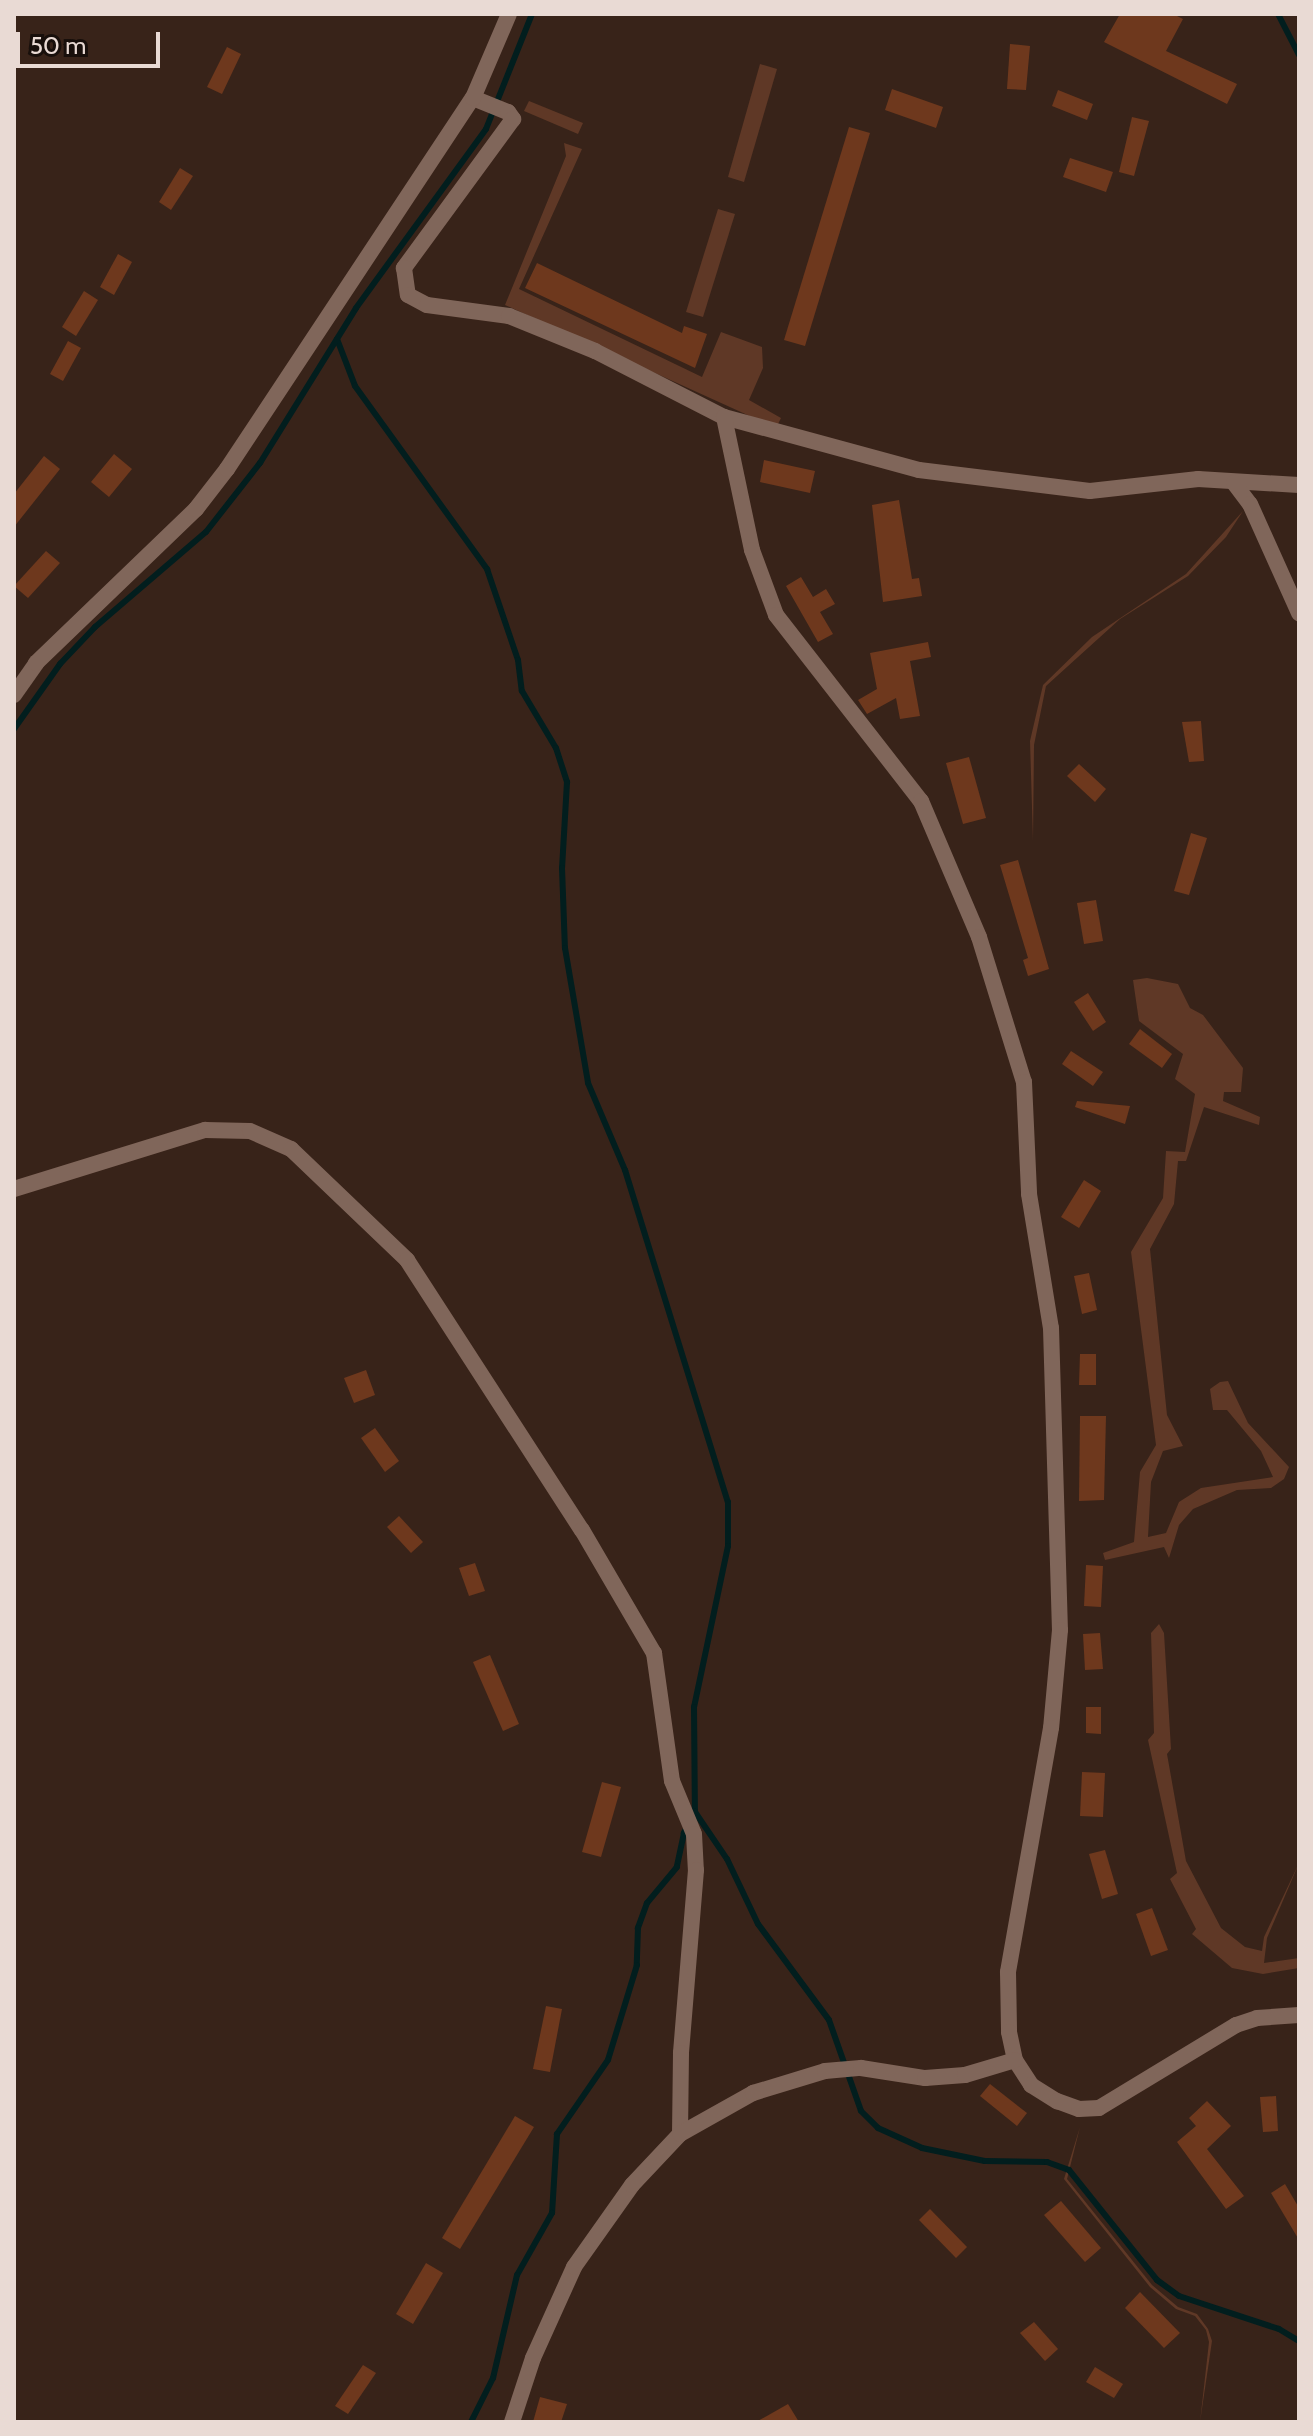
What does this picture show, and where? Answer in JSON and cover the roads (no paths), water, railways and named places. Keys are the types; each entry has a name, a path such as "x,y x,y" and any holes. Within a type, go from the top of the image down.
{"street":[{"path":"14,695 36,663 196,509 227,469 479,100 509,14"},
{"path":"479,100 508,112 513,119 404,268 408,295 427,305 509,316 595,351 724,417 919,470 1090,491 1198,479 1299,485"},
{"path":"724,417 752,550 776,615 921,801 979,937 1024,1082 1029,1194 1051,1328 1060,1617 1051,1728 1008,1972 1009,2032 1015,2060 1031,2085 1057,2101 1079,2109 1099,2108 1236,2025 1257,2018 1299,2015"},
{"path":"1234,483 1250,504 1299,613"},
{"path":"14,1189 205,1130 250,1131 291,1149 407,1260 582,1530 654,1653 672,1781 694,1834 696,1870 681,2053 680,2134"},
{"path":"511,2420 538,2346 574,2267 632,2185 680,2134 753,2093 825,2071 861,2068 925,2078 965,2075 1015,2060"}],"waterway":[{"path":"14,729 60,664 95,627 206,532 260,463 356,308 486,129 532,14"},
{"path":"1278,14 1299,55"},
{"path":"337,339 355,386 487,569 518,660 522,691 556,748 567,782 562,868 565,948 588,1083 625,1170 728,1502 728,1546 694,1707 695,1812 684,1833 677,1867 647,1903 638,1928 637,1965 608,2060 557,2134 552,2213 517,2275 493,2378 471,2422"},
{"path":"695,1812 727,1859 758,1924 829,2020 861,2111 878,2128 922,2148 985,2161 1047,2162 1069,2170 1157,2280 1179,2296 1279,2329 1299,2341"}]}
